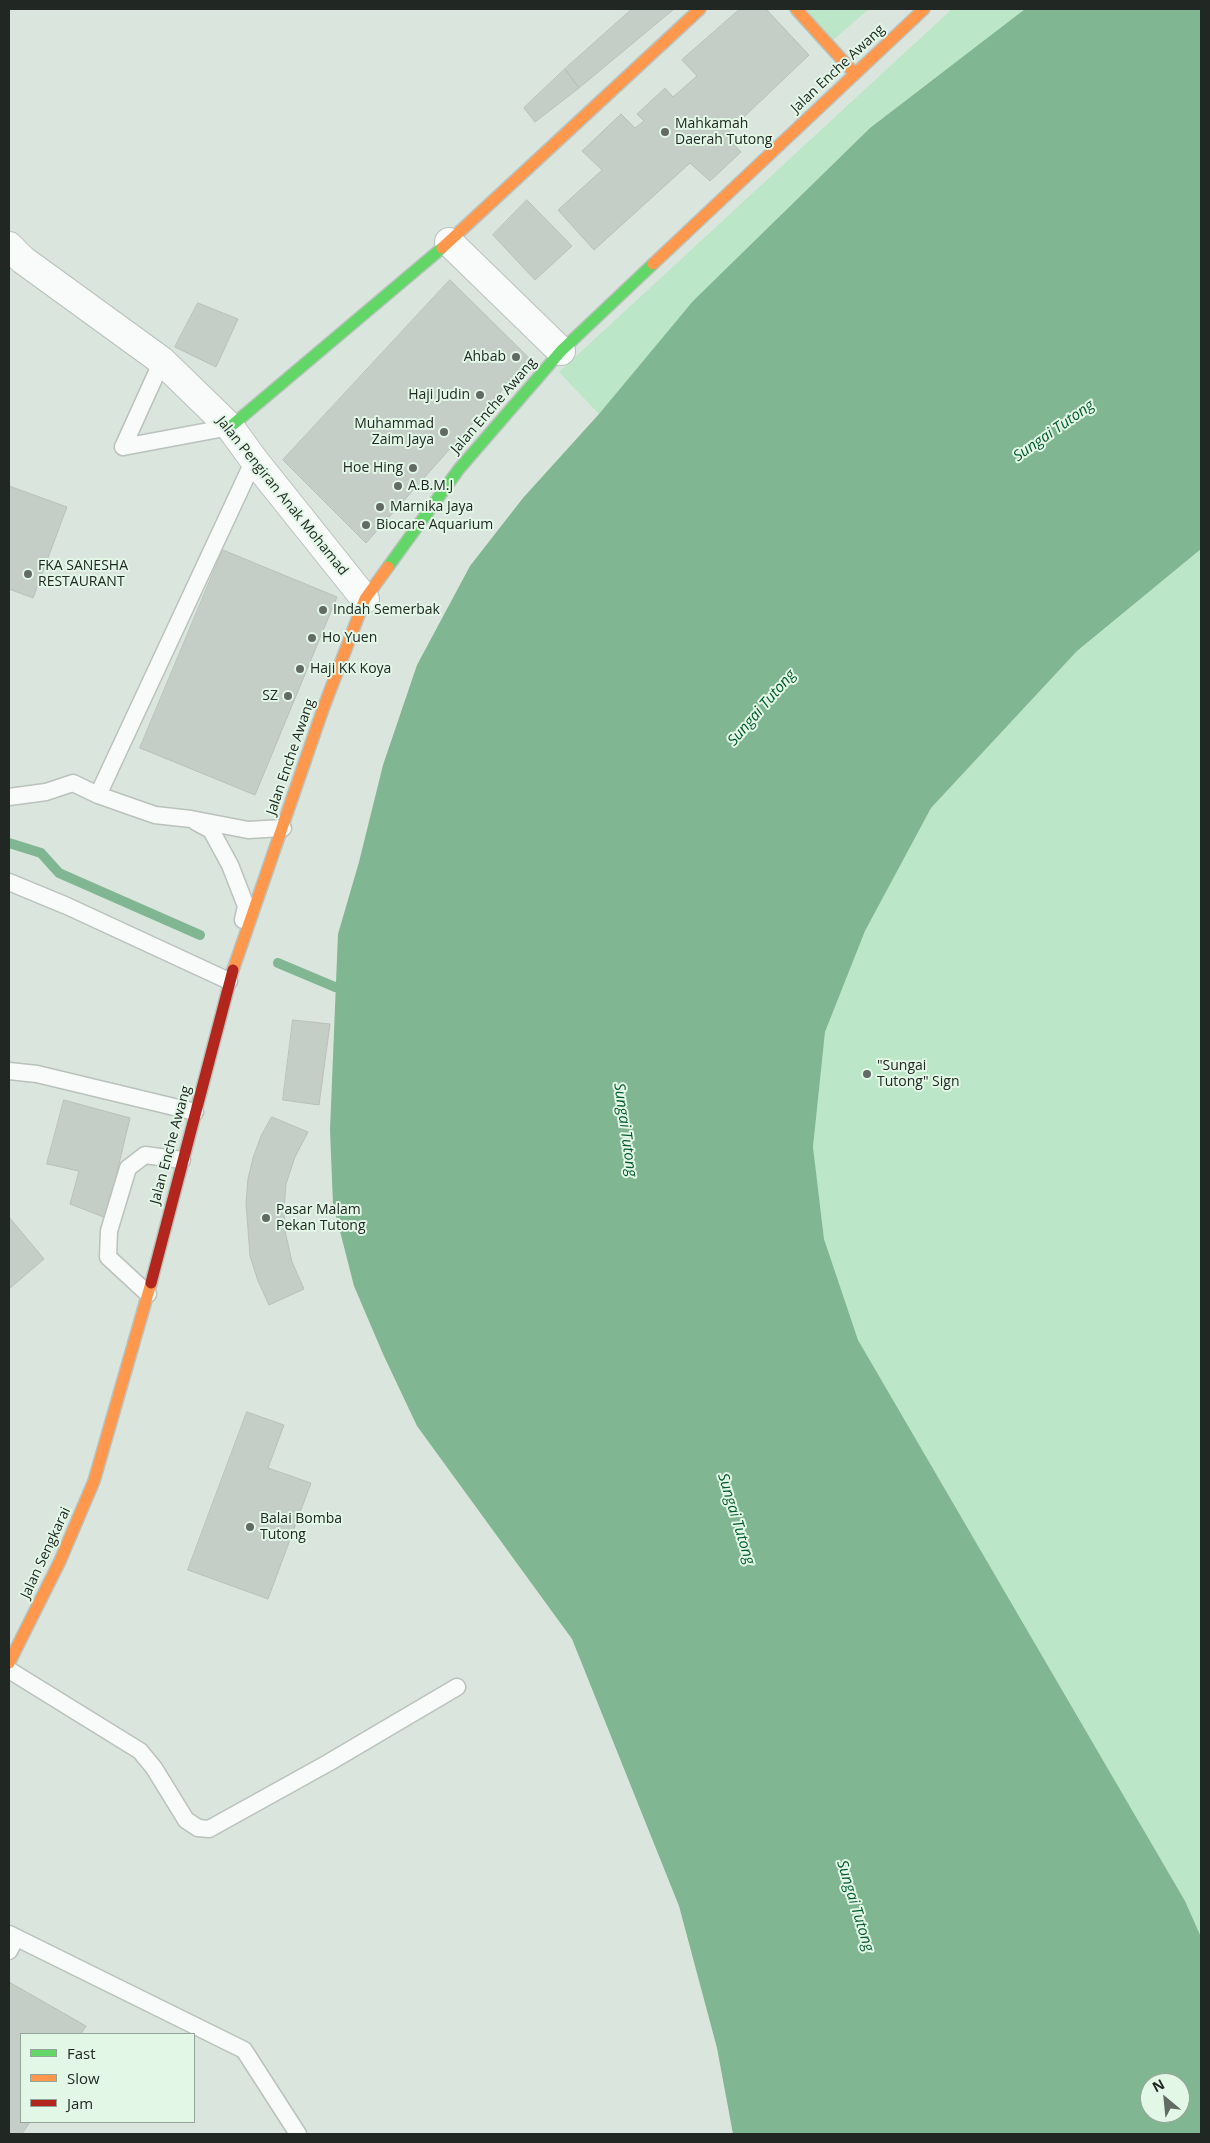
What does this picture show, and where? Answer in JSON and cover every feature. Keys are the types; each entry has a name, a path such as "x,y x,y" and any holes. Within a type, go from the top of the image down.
{"main road":[{"path":"230,427 449,242 700,9"},
{"path":"796,9 854,74"},
{"name":"Jalan Enche Awang","path":"94,1481 148,1294 229,981 283,828 322,709 365,599 459,469 562,351 924,9"},
{"name":"Jalan Sengkarai","path":"9,1663 60,1561 94,1481"}],"street":[{"path":"449,242 562,351"},
{"name":"Jalan Pengiran Anak Mohamad","path":"9,246 22,260 162,361 230,427 365,599"}],"lane":[{"path":"162,361 123,447 230,427"},
{"path":"98,795 254,460"},
{"path":"9,797 46,792 73,783 98,795 155,815 191,818 248,830 283,828"},
{"path":"191,818 211,830 230,865 246,906 235,962"},
{"path":"9,882 67,906 229,981"},
{"path":"9,1071 37,1074 195,1112"},
{"path":"148,1294 108,1257 109,1231 128,1168 145,1155 182,1160"},
{"path":"9,1670 140,1751 154,1768 186,1820 198,1828 209,1829 457,1686"},
{"path":"11,1941 244,2050 298,2134"}],"shaded area":[{"path":"802,9 869,9 831,42"},
{"path":"952,9 1025,9 870,128 693,301 599,414 559,372"},
{"path":"1201,549 1201,1937 1185,1901 858,1340 824,1239 813,1147 825,1032 865,931 931,808 1077,651"}],"water":[{"name":"Sungai Tutong","path":"1025,9 1201,9 1201,549 1077,651 931,808 865,931 825,1032 813,1147 824,1239 858,1340 1185,1901 1201,1937 1201,2134 733,2134 717,2048 679,1906 572,1639 417,1426 354,1286 333,1204 330,1130 338,934 359,862 383,765 417,665 470,566 523,498 599,414 693,301 870,128"}],"building":[{"path":"632,9 674,9 579,88 565,69"},
{"name":"Mahkamah Daerah Tutong","path":"740,9 766,9 809,55 725,135 741,152 710,181 690,163 594,250 558,210 602,170 582,151 621,114 635,128 644,121 637,114 665,88 673,97 697,76 682,60"},
{"path":"565,69 579,88 535,122 524,108"},
{"path":"527,200 572,246 535,280 493,235"},
{"path":"450,280 530,359 366,543 283,460"},
{"path":"198,303 238,319 216,367 175,347"},
{"path":"9,486 67,507 33,598 9,589"},
{"path":"223,550 337,597 255,795 140,748"},
{"path":"293,1020 330,1024 319,1105 283,1100"},
{"path":"64,1100 130,1118 106,1218 70,1204 79,1171 47,1164"},
{"name":"Pasar Malam Pekan Tutong","path":"272,1117 308,1132 295,1157 286,1184 284,1209 285,1231 292,1262 304,1289 269,1305 258,1281 250,1256 246,1203 248,1179 253,1158 261,1136"},
{"path":"9,1217 44,1259 9,1289"},
{"name":"Balai Bomba Tutong","path":"247,1412 284,1425 268,1468 311,1483 268,1599 188,1570"},
{"path":"9,1982 86,2026 82,2033 20,2033 20,2123 29,2123 22,2134 9,2134"}],"waterway":[{"path":"9,843 41,853 59,873 200,935"},
{"path":"278,963 335,987 348,989"}],"traffic: fast":[{"path":"230,427 442,248"},
{"path":"388,567 459,469 561,351 653,264"}],"traffic: slow":[{"path":"442,248 700,9"},
{"path":"796,9 855,74"},
{"path":"653,264 924,9"},
{"path":"233,970 323,709 365,599 388,567"},
{"path":"9,1663 60,1561 94,1481 151,1283"}],"traffic: jam":[{"path":"151,1283 233,970"}],"place":[{"name":"Mahkamah Daerah Tutong","path":"665,132"},
{"name":"Ahbab","path":"516,357"},
{"name":"Haji Judin","path":"480,395"},
{"name":"Muhammad Zaim Jaya","path":"444,432"},
{"name":"Hoe Hing","path":"413,468"},
{"name":"A.B.M.J","path":"398,486"},
{"name":"Marnika Jaya","path":"380,507"},
{"name":"Biocare Aquarium","path":"366,525"},
{"name":"FKA SANESHA RESTAURANT","path":"28,574"},
{"name":"Indah Semerbak","path":"323,610"},
{"name":"Ho Yuen","path":"312,638"},
{"name":"Haji KK Koya","path":"300,669"},
{"name":"SZ","path":"288,696"},
{"name":"\"Sungai Tutong\" Sign","path":"867,1074"},
{"name":"Pasar Malam Pekan Tutong","path":"266,1218"},
{"name":"Balai Bomba Tutong","path":"250,1527"}]}
